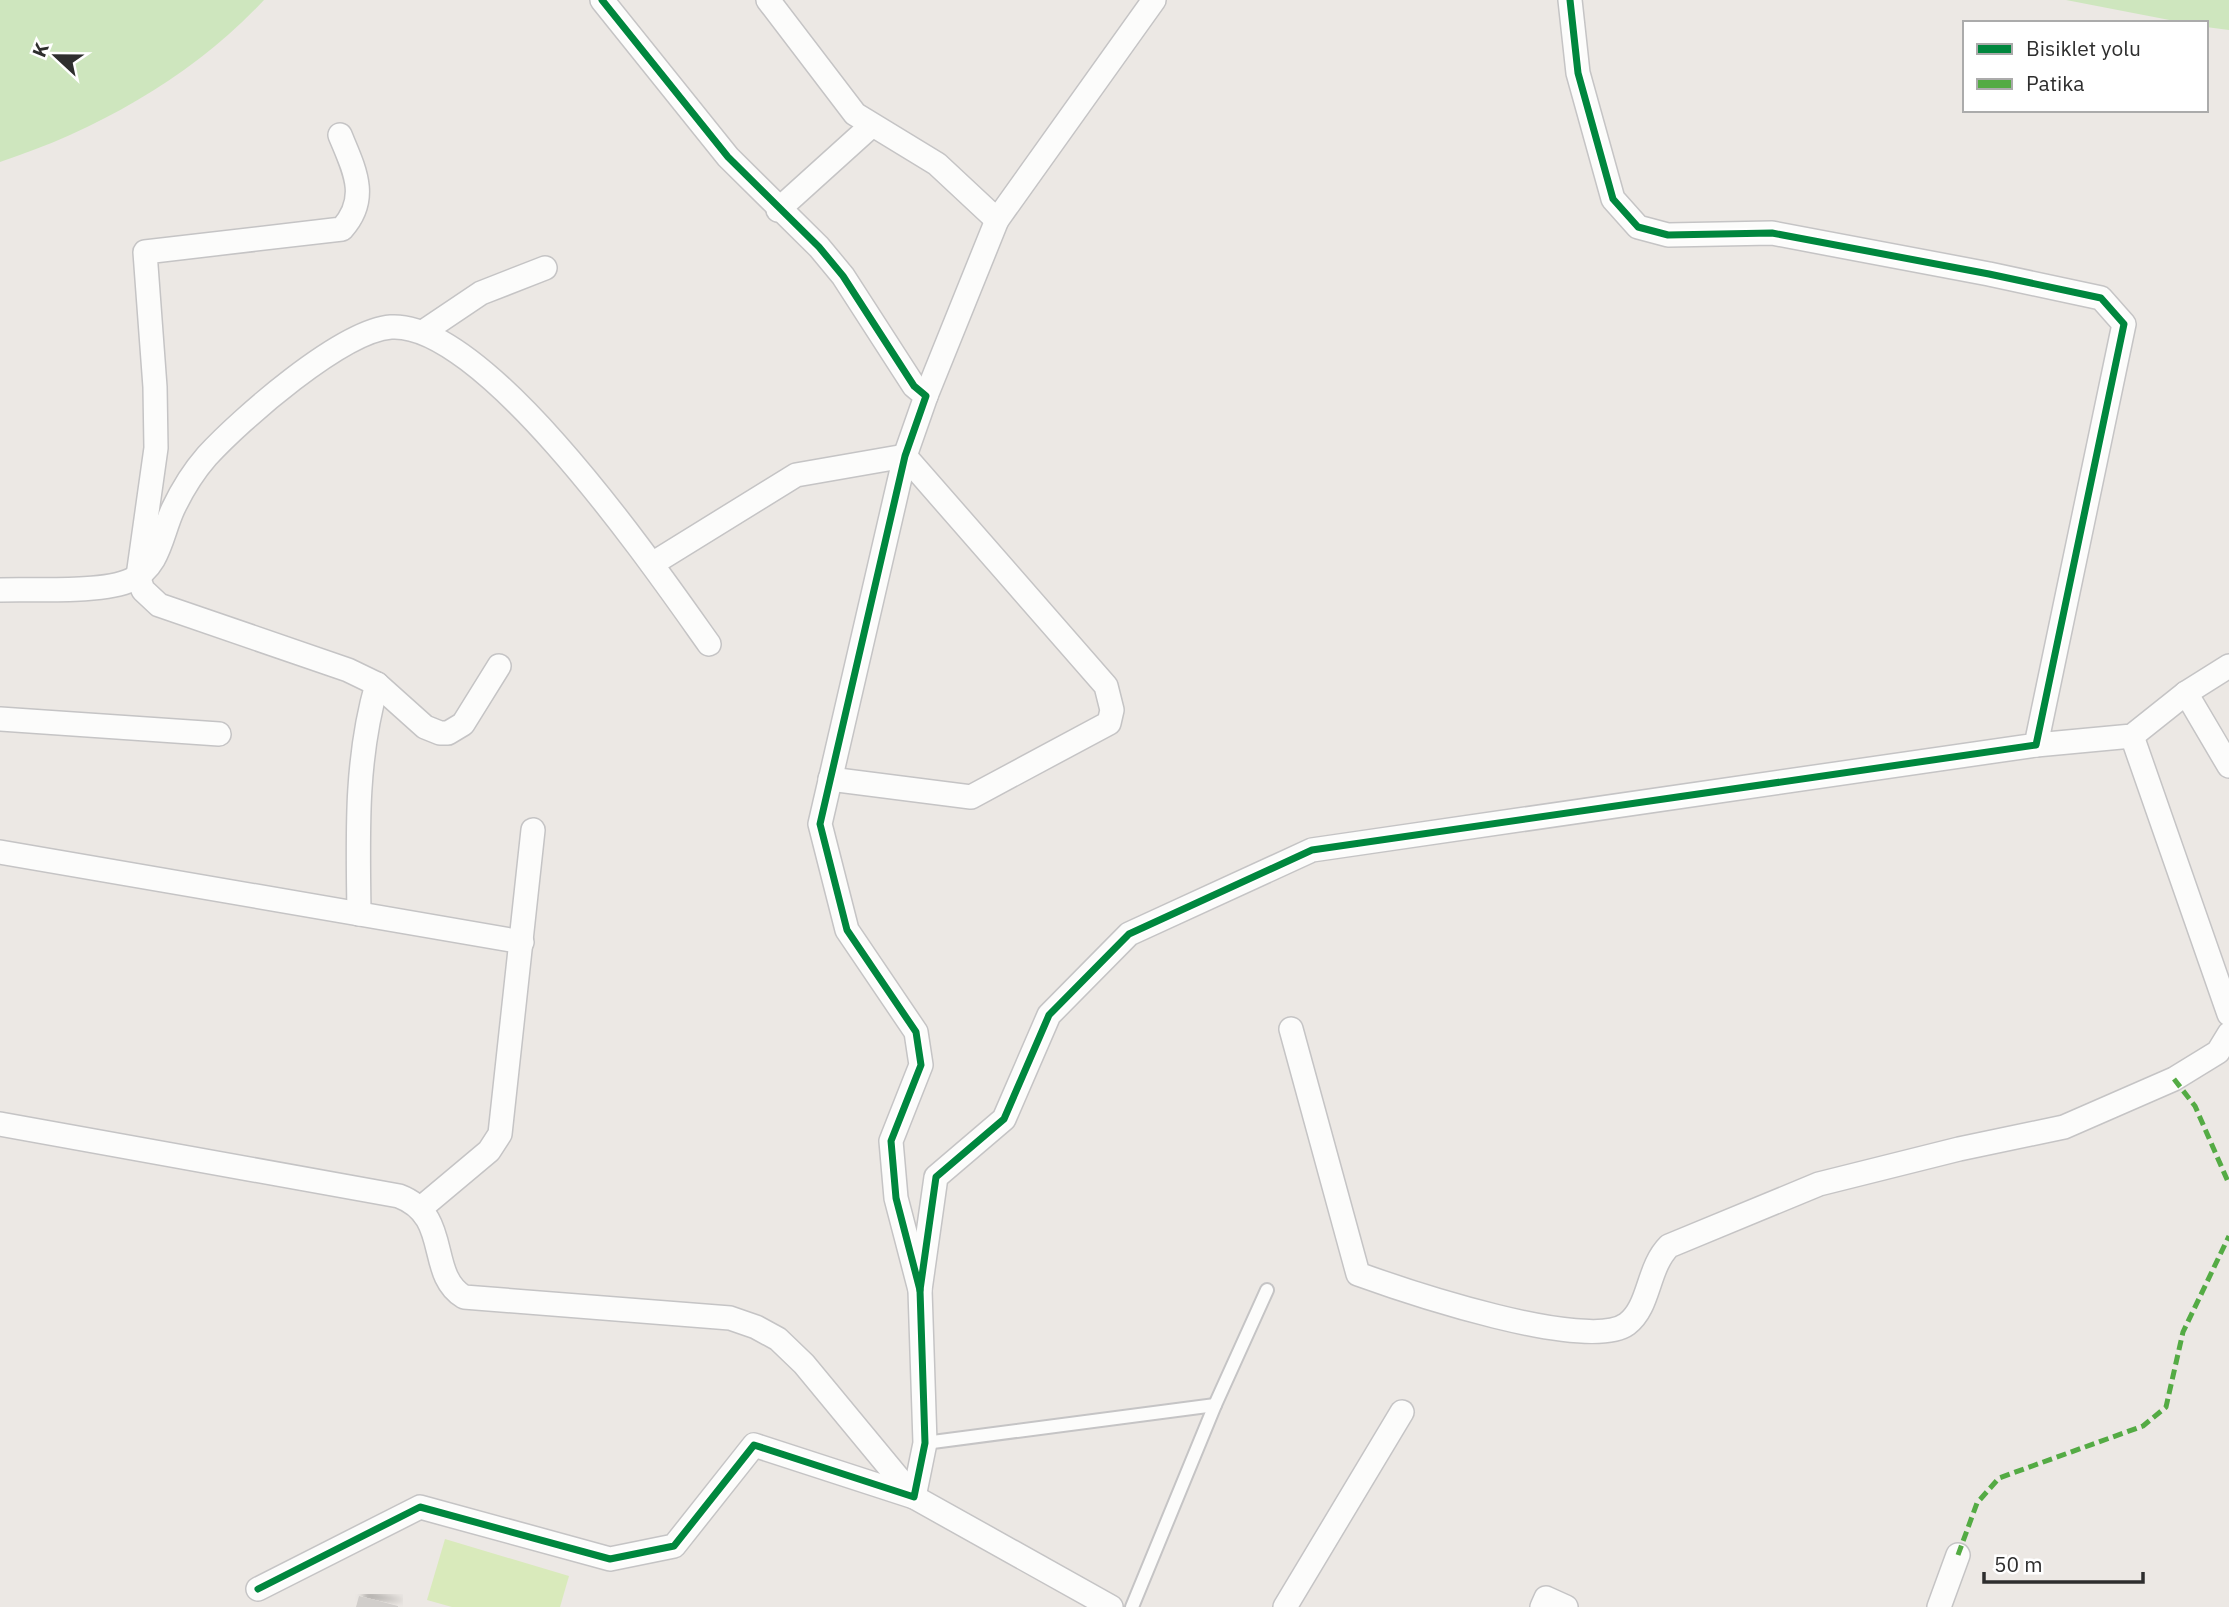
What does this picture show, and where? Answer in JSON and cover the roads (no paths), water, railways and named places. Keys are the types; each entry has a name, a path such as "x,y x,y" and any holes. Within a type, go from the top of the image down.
{"street":[{"path":"603,0 728,157 778,210 819,247 843,276 914,386 926,396"},
{"path":"768,0 841,98 871,126 937,164 997,220"},
{"path":"920,1290 896,1198 891,1141 921,1065 916,1031 848,930 820,824 905,456 926,396 997,220 1154,0"},
{"path":"1570,0 1578,72 1612,199 1638,227 1668,235 1772,233 1989,274 2101,298 2124,324 2036,745"},
{"path":"778,210 871,126"},
{"path":"341,135 360,193 356,210 342,229 145,252 155,387 156,448 138,576 143,590 159,605 348,670 377,684 432,731 449,733 463,724 499,666"},
{"path":"423,332 481,293 545,268"},
{"path":"0,590 109,586 138,576 155,558 171,513 195,471 271,399 324,355 356,337 390,327 423,332 458,353 526,412 588,479 709,644"},
{"path":"652,564 796,475 905,456"},
{"path":"830,779 971,797 1109,723 1112,710 1106,686 905,456"},
{"path":"914,1497 925,1443 920,1290 936,1177 1004,1119 1049,1015 1129,934 1312,850 2036,745 2132,736 2186,693 2229,666"},
{"path":"359,914 358,789 366,724 377,684"},
{"path":"2186,693 2229,766"},
{"path":"0,719 219,734"},
{"path":"2132,736 2229,1014"},
{"path":"421,1208 489,1151 500,1134 533,830"},
{"path":"0,852 522,942"},
{"path":"1291,1029 1358,1274 1407,1292 1484,1313 1593,1333 1624,1327 1635,1317 1654,1265 1669,1247 1819,1184 1959,1149 2064,1127 2174,1079 2218,1052 2229,1034"},
{"path":"0,1124 399,1196 421,1208 433,1228 451,1286 464,1297 730,1318 756,1327 778,1339 804,1364 914,1497"},
{"path":"1285,1607 1402,1412"},
{"path":"258,1589 420,1507 610,1559 674,1546 754,1445 914,1497 1111,1607"},
{"path":"1939,1607 1958,1555"},
{"path":"1542,1607 1546,1598 1566,1607"}],"lane":[{"path":"1132,1607 1215,1405 1267,1290"},
{"path":"925,1443 1215,1405"}]}
